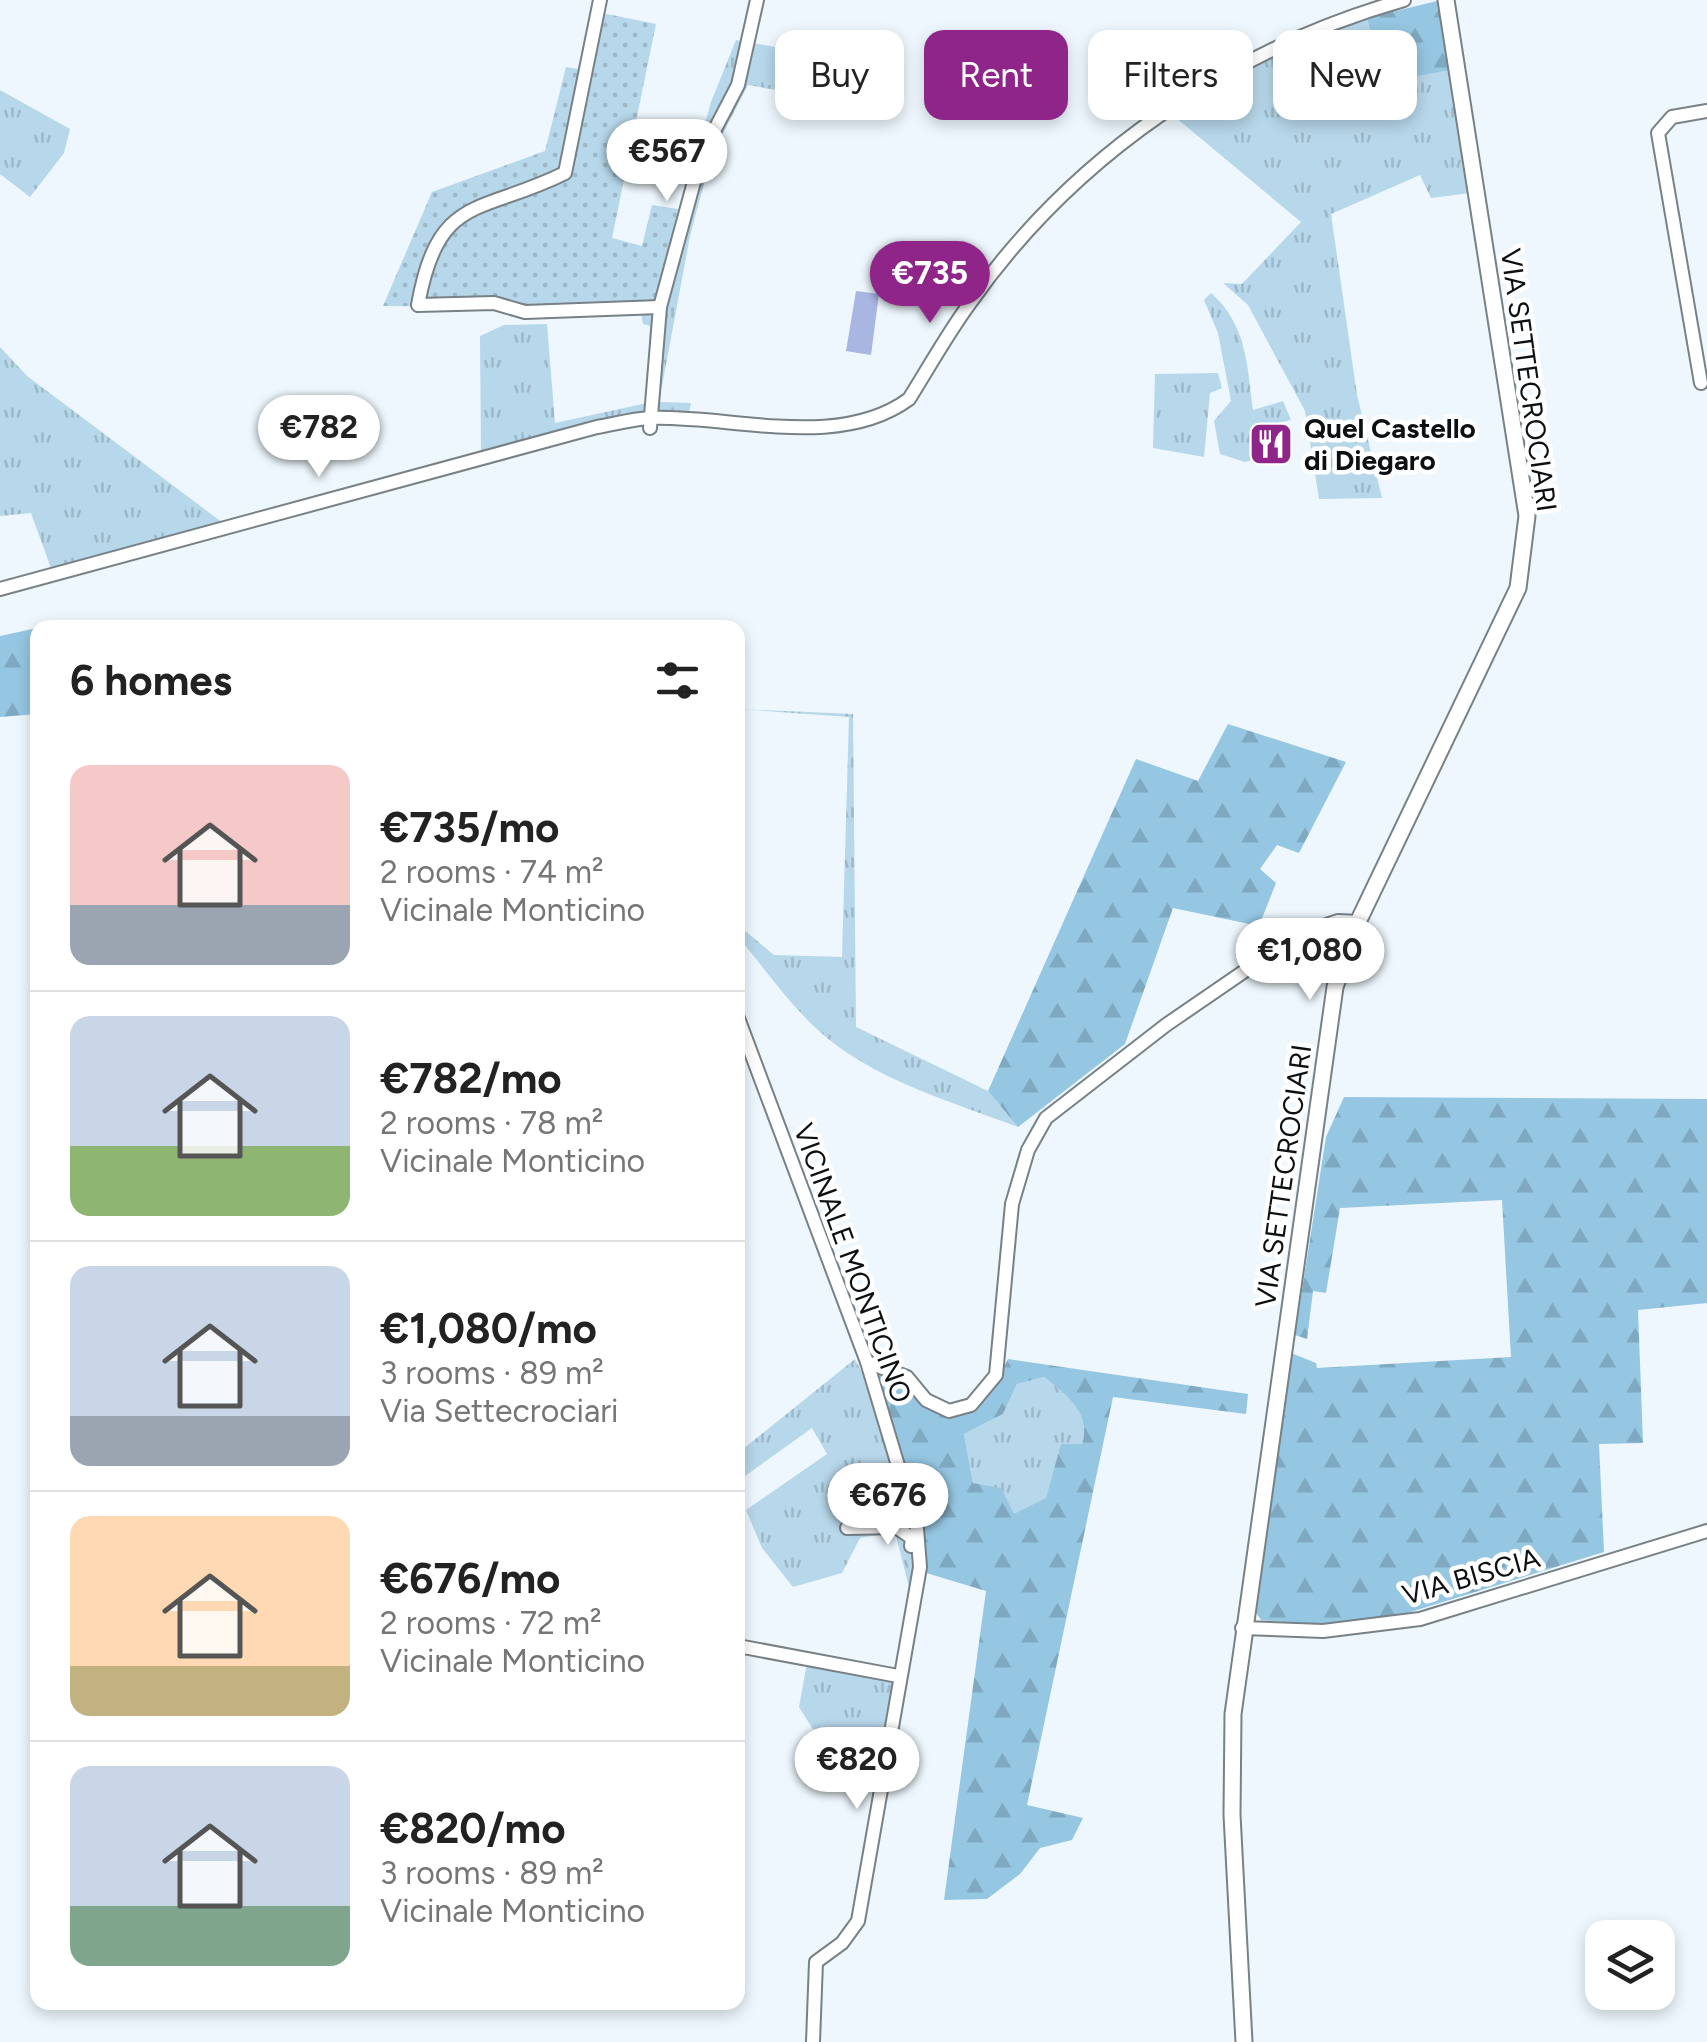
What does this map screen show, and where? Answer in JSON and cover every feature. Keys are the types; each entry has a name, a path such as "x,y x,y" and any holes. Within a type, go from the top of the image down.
{"main road":[{"name":"VIA SETTECROCIARI","path":"1244,2042 1232,1816 1233,1714 1242,1628 1335,987 1358,922 1518,588 1527,516 1446,0"}],"street":[{"path":"600,0 565,174 529,191 457,214 437,244 418,305 494,302 525,312 660,307"},
{"path":"649,423 660,307 701,156 738,84 756,0"},
{"path":"0,589 596,426 800,426 867,419 895,410 909,399 970,302 1008,256 1082,176 1130,132 1312,28 1404,0"},
{"path":"1700,384 1658,133 1672,117 1707,111"},
{"path":"867,1362 907,1377 926,1400 949,1412 971,1405 996,1376 1012,1204 1028,1150 1046,1118 1166,1025 1297,935 1338,921 1358,922"},
{"name":"VICINALE MONTICINO","path":"745,1037 867,1362 917,1529 920,1571 898,1676 890,1753 858,1921 848,1938 816,1962 814,2042"},
{"path":"847,1528 880,1526 905,1530 912,1538 911,1557 920,1571"},
{"name":"VIA BISCIA","path":"1242,1628 1323,1631 1420,1619 1707,1530"},
{"path":"745,1647 898,1676"}],"green space":[{"path":"1441,0 1452,70 1417,76 1417,30 1370,30 1367,18"},
{"path":"602,13 656,24 612,238 642,246 652,205 678,209 656,301 521,307 383,306 432,192 545,151 566,67 590,71"},
{"path":"1367,18 1370,30 1324,30"},
{"path":"736,40 775,47 775,90 748,85 711,157 690,236 659,402 691,403 689,412 639,413 481,455 480,336 504,325 547,324 555,423 647,403 650,326 643,324 640,309 656,301 711,102"},
{"path":"1273,57 1273,120 1417,120 1417,76 1452,70 1471,193 1431,198 1420,175 1331,214 1357,395 1382,498 1319,499 1305,411 1248,305 1223,283 1242,284 1301,222 1179,120 1253,120 1253,68"},
{"path":"0,90 70,129 64,153 30,197 0,174"},
{"path":"1211,293 1239,332 1253,410 1283,401 1291,420 1252,429 1259,458 1245,462 1220,454 1214,421 1231,401 1218,333 1204,300"},
{"path":"0,347 27,376 223,523 52,571 31,513 0,516"},
{"path":"1218,373 1222,388 1210,393 1204,457 1153,448 1155,374"},
{"path":"30,630 30,715 0,717 0,636"},
{"path":"745,709 853,714 856,1027 988,1091 1018,1127 913,1088 839,1047 796,1008 745,946 745,931 774,955 842,957 849,717"},
{"path":"1228,724 1346,762 1299,853 1277,845 1260,869 1276,883 1259,926 1173,908 1125,1044 1018,1127 988,1091 1136,759 1198,781"},
{"path":"1344,1097 1707,1099 1707,1303 1638,1310 1643,1443 1599,1444 1604,1552 1388,1619 1321,1625 1261,1620 1255,1611 1291,1353 1316,1363 1317,1368 1511,1357 1502,1200 1340,1208 1326,1293 1313,1291 1307,1339 1295,1335 1326,1137"},
{"path":"855,1359 880,1415 899,1476 909,1538 912,1599 895,1532 860,1538 842,1573 793,1587 762,1548 746,1510 827,1454 812,1428 745,1476 745,1447"},
{"path":"1008,1359 1248,1394 1246,1414 1113,1397 1027,1805 1083,1818 1072,1840 1040,1848 1020,1874 987,1899 944,1900 986,1591 923,1572 911,1488 872,1368 903,1380 945,1416 976,1403 990,1389","holes":["1044,1377 1075,1405 1083,1423 1082,1444 1061,1444 1046,1498 1014,1514 1001,1488 973,1483 964,1434 1003,1414 1017,1384"]},
{"path":"1044,1377 1075,1405 1083,1423 1082,1444 1061,1444 1047,1498 1014,1515 973,1483 964,1434 1003,1414 1017,1384"},
{"path":"807,1663 898,1673 883,1779 822,1781 821,1742 799,1707"}],"shaded area":[{"path":"856,291 879,294 871,355 846,351"}],"place":[{"name":"Quel Castello di Diegaro","path":"1271,444"}]}
